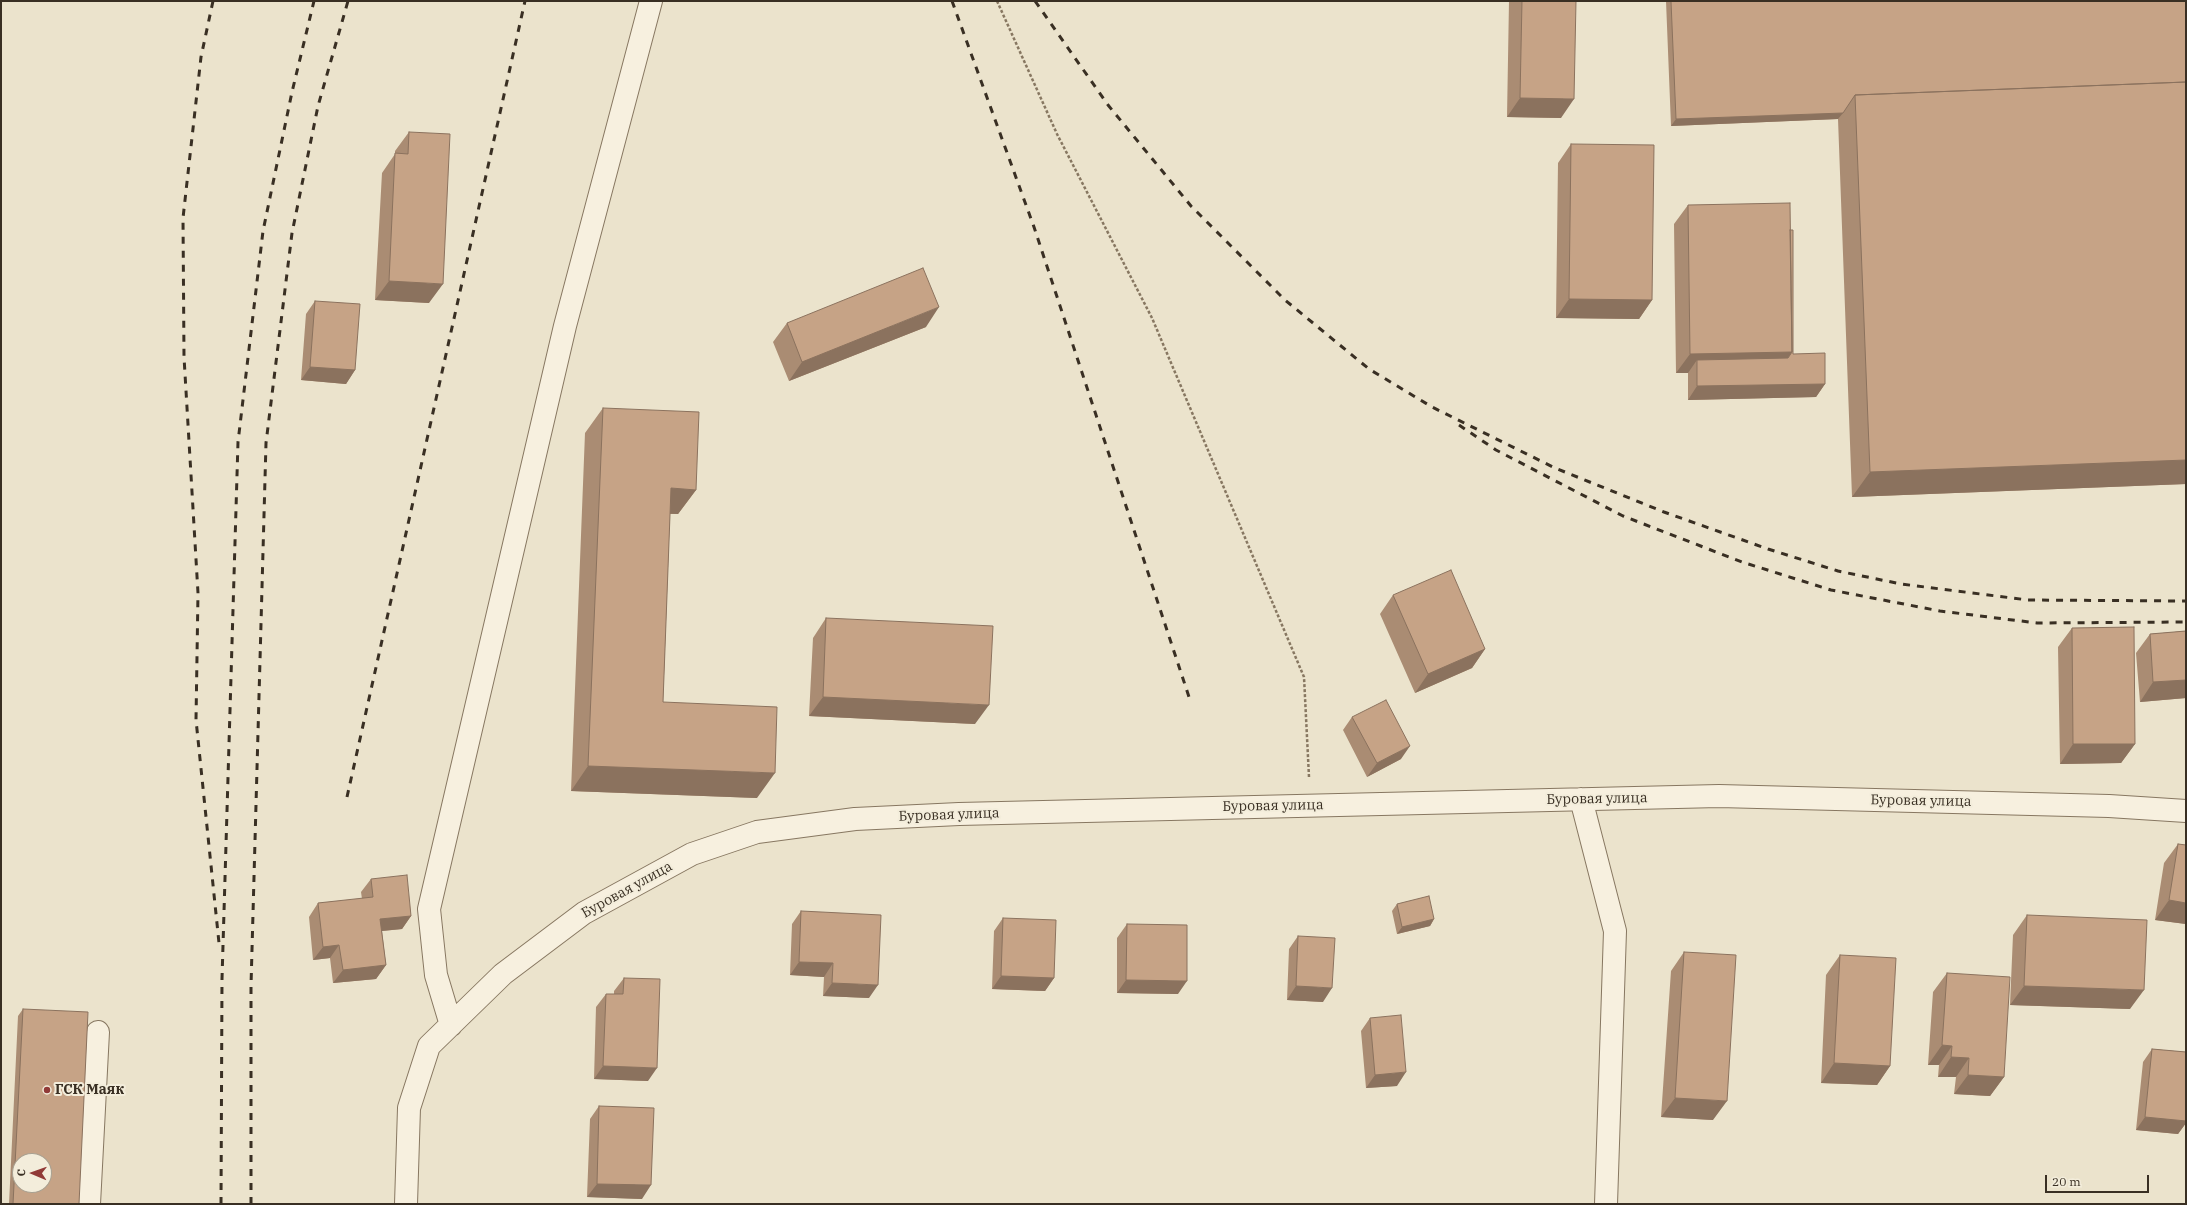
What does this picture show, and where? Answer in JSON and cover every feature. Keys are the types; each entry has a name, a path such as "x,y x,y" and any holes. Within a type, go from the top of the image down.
{"street":[{"path":"451,1025 436,976 429,909 563,334 651,1"},
{"name":"Буровая улица","path":"406,1204 409,1108 429,1046 503,974 584,913 692,854 757,832 855,819 960,814 1581,799 1727,797 2109,806 2186,811"},
{"path":"1581,799 1615,931 1606,1204"},
{"path":"90,1204 98,1032"}],"path":[{"path":"997,1 1056,134 1152,318 1304,677 1310,805"}],"building":[{"path":"1522,1 1576,1 1574,99 1520,98"},
{"path":"1671,1 2186,1 2186,82 1855,95 1843,113 1676,119"},
{"path":"2186,82 2186,460 1870,472 1855,95"},
{"path":"409,132 450,134 443,284 389,281 395,153 408,154"},
{"path":"1571,144 1654,145 1652,300 1569,299"},
{"path":"1790,203 1792,352 1690,354 1688,205"},
{"path":"1790,230 1793,230 1793,354 1825,353 1825,384 1697,386 1697,360 1788,358 1792,352"},
{"path":"923,268 939,307 802,362 787,323"},
{"path":"315,301 360,304 355,370 310,367"},
{"path":"603,408 699,412 696,490 671,488 663,702 777,707 775,773 588,766"},
{"path":"1451,570 1485,649 1428,674 1393,595"},
{"path":"826,618 993,626 989,705 823,697"},
{"path":"2134,627 2135,744 2073,744 2072,628"},
{"path":"2186,631 2186,680 2153,682 2150,634"},
{"path":"1386,700 1410,746 1377,763 1352,717"},
{"path":"2178,844 2186,845 2186,903 2169,900"},
{"path":"407,875 411,916 380,919 386,965 343,970 339,945 323,947 318,903 373,897 371,879"},
{"path":"1429,896 1434,919 1402,927 1397,904"},
{"path":"801,911 881,915 878,985 832,983 833,963 799,962"},
{"path":"2027,915 2147,920 2144,990 2024,986"},
{"path":"1003,918 1056,920 1054,978 1001,976"},
{"path":"1127,924 1187,925 1187,981 1126,980"},
{"path":"1298,936 1335,938 1332,988 1296,986"},
{"path":"1684,952 1736,955 1727,1101 1675,1098"},
{"path":"1840,955 1896,958 1890,1066 1834,1063"},
{"path":"1947,973 2010,977 2004,1077 1968,1075 1969,1058 1951,1057 1952,1046 1942,1045"},
{"path":"624,978 660,979 657,1068 603,1066 606,994 623,994"},
{"name":"ГСК Маяк","path":"23,1009 88,1012 79,1204 13,1204 14,1193 52,1193 52,1153 16,1153"},
{"path":"1401,1015 1406,1072 1375,1075 1370,1018"},
{"path":"2152,1049 2186,1052 2186,1121 2145,1117"},
{"path":"599,1106 654,1108 651,1185 597,1184"}],"railway":[{"path":"213,1 201,57 183,218 184,357 198,593 196,720 219,943"},
{"path":"221,1204 222,979 238,442 263,231 292,92 314,1"},
{"path":"251,1204 251,986 266,443 292,233 318,106 348,1"},
{"path":"347,797 525,1"},
{"path":"952,1 1034,227 1191,703"},
{"path":"1035,1 1108,105 1191,206 1285,300 1369,369 1432,407 1555,468 1664,512 1768,549 1838,571 1901,584 2028,600 2186,601"},
{"path":"1459,425 1496,450 1623,516 1742,562 1831,590 1940,611 2037,623 2186,622"}],"place":[{"name":"ГСК Маяк","path":"47,1090"}]}
